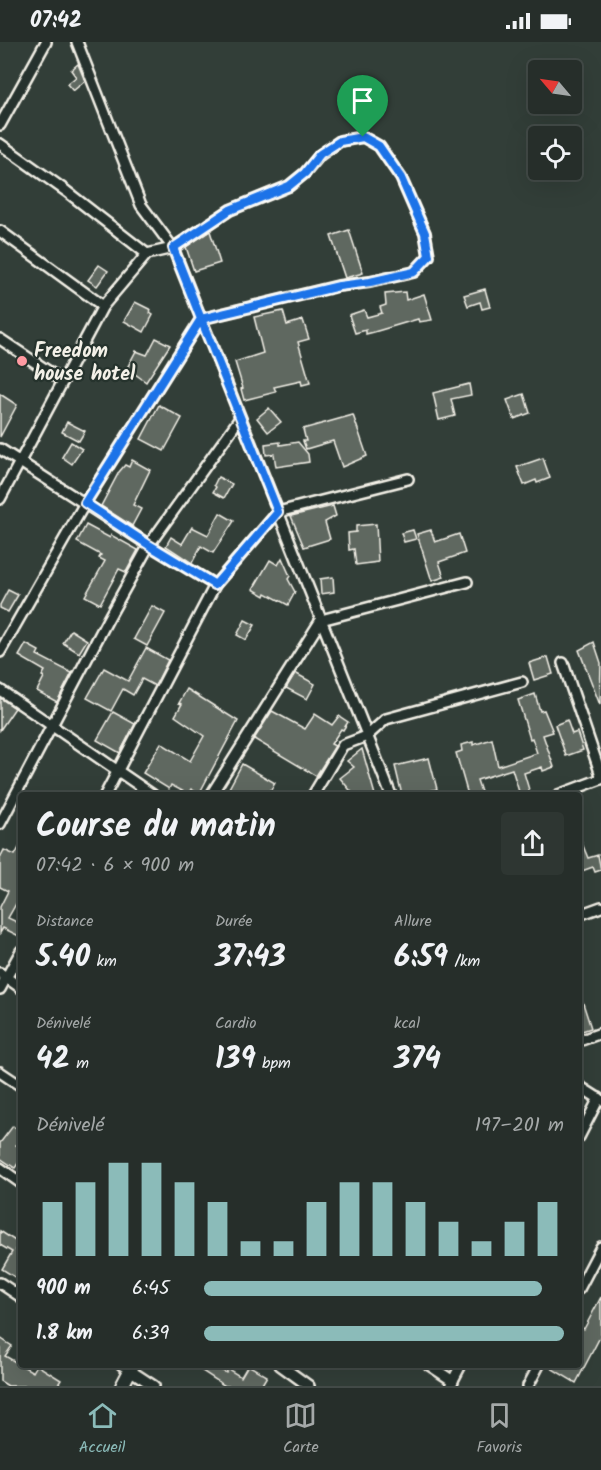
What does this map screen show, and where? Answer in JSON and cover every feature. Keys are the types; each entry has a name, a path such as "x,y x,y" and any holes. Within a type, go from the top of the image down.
{"street":[{"path":"0,125 46,42"},
{"path":"77,42 141,205 173,248 390,792"},
{"path":"0,499 104,306 147,254 173,248 230,210 289,186 305,173 320,154 340,141 363,137 379,146 401,178 425,233 429,256 414,272 339,286 201,319 85,503 0,652"},
{"path":"0,144 66,190 147,254"},
{"path":"0,231 104,306"},
{"path":"0,339 63,381"},
{"path":"0,824 149,545 240,418"},
{"path":"0,449 215,585"},
{"path":"107,792 215,585 278,512 408,479"},
{"path":"213,792 321,620 468,582"},
{"path":"563,663 601,777 565,792"},
{"path":"315,792 343,745 367,736 386,719 522,682"},
{"path":"0,690 149,792"},
{"path":"582,914 601,907"},
{"path":"0,989 3,976 18,955"},
{"path":"3,976 18,986"},
{"path":"582,1040 601,1033"},
{"path":"0,1072 18,1084"},
{"path":"582,1088 600,1099 582,1132"},
{"path":"0,1168 18,1181"},
{"path":"582,1283 601,1247"},
{"path":"0,1283 18,1295"},
{"path":"122,1386 129,1368"},
{"path":"130,1368 154,1386"},
{"path":"284,1368 309,1386"},
{"path":"433,1368 452,1383 460,1368"},
{"path":"528,1386 537,1368"}],"building":[{"path":"78,64 85,81 73,91 67,84 76,77 71,70"},
{"path":"349,230 363,273 345,278 331,236"},
{"path":"210,231 220,263 194,271 186,247"},
{"path":"99,265 108,271 97,286 88,280"},
{"path":"485,289 490,307 482,309 480,302 468,306 464,295"},
{"path":"405,292 406,300 424,294 432,320 419,322 418,319 366,334 366,330 355,333 349,315 364,310 367,317 382,313 380,307 386,305 385,294"},
{"path":"135,302 151,310 150,313 153,315 144,332 124,321"},
{"path":"283,311 287,325 303,320 309,339 298,342 310,383 302,385 301,381 274,387 276,392 244,400 235,362 263,353 254,317"},
{"path":"156,338 170,345 146,382 127,368 136,351 147,355"},
{"path":"469,384 471,395 451,399 455,416 439,420 433,393"},
{"path":"0,394 17,405 0,437"},
{"path":"524,394 530,413 514,419 507,400"},
{"path":"159,405 182,418 164,451 141,439"},
{"path":"269,408 281,422 268,432 257,418"},
{"path":"353,415 367,456 342,467 333,441 306,449 303,429"},
{"path":"67,422 85,431 79,441 62,432"},
{"path":"71,442 82,449 72,464 62,457"},
{"path":"280,442 280,445 298,442 308,454 309,462 276,467 274,454 266,455 265,444"},
{"path":"543,458 550,478 524,485 517,467"},
{"path":"132,460 150,470 133,505 141,509 132,526 101,506 119,472 125,465 129,467"},
{"path":"218,477 232,484 224,498 213,492"},
{"path":"333,506 336,516 325,522 330,539 304,547 291,516"},
{"path":"220,513 234,521 213,553 201,546 192,563 166,546 171,537 182,544 192,527 208,535"},
{"path":"376,524 378,562 356,565 354,549 349,550 348,533 356,532 356,526"},
{"path":"86,525 110,538 111,535 138,550 126,572 119,569 100,604 85,596 105,561 99,558 101,555 77,542"},
{"path":"413,530 416,539 404,542 401,533"},
{"path":"431,530 435,542 459,534 465,553 439,562 444,577 432,581 417,534"},
{"path":"282,558 290,576 288,579 295,592 288,605 253,589 270,560 278,565"},
{"path":"333,577 334,592 321,594 320,579"},
{"path":"8,590 18,595 8,612 0,608 0,605"},
{"path":"152,606 165,613 147,646 134,639"},
{"path":"245,620 255,625 246,640 237,635"},
{"path":"71,630 87,640 79,653 63,643"},
{"path":"594,642 601,663 600,705 579,650"},
{"path":"26,644 39,651 37,655 72,673 57,702 37,691 45,671 19,656"},
{"path":"146,648 168,660 155,686 142,679 133,695 123,689 111,711 87,698 104,668 128,681"},
{"path":"548,657 553,674 534,680 529,663"},
{"path":"295,673 315,684 307,699 286,688"},
{"path":"187,689 238,721 200,792 191,789 189,792 184,792 171,785 169,789 143,773 161,743 190,761 204,736 175,716 182,704 179,703"},
{"path":"535,694 540,711 544,710 553,732 543,735 554,767 543,771 542,767 524,773 530,792 519,792 512,769 477,780 481,792 467,792 456,753 462,751 461,745 473,742 473,745 492,739 498,766 537,753 532,738 530,739 518,700"},
{"path":"0,698 15,708 0,730"},
{"path":"272,711 305,729 315,714 332,725 339,716 348,722 331,744 335,746 316,776 254,739"},
{"path":"113,712 135,724 120,753 97,740"},
{"path":"567,720 572,734 577,732 583,750 566,756 555,725"},
{"path":"362,749 374,792 352,792 340,778 354,767 347,761"},
{"path":"429,758 437,789 426,792 401,792 395,766"},
{"path":"242,764 275,783 270,792 227,792"},
{"path":"582,843 588,858 598,855 601,870 595,872 593,867 582,871"},
{"path":"4,850 15,855 18,850 18,900 8,918 18,923 18,936 3,928 0,933 0,907 8,891 0,887 0,858"},
{"path":"582,1000 591,1028 582,1031"},
{"path":"13,1126 18,1130 16,1145 18,1147 18,1164 15,1168 0,1158 0,1143"},
{"path":"0,1231 18,1243 16,1250 18,1252 18,1279 2,1269 12,1252 0,1245"},
{"path":"601,1297 601,1335 576,1383 551,1368 582,1368 582,1328 584,1329"},
{"path":"0,1338 12,1346 5,1356 18,1363 18,1368 26,1368 33,1372 35,1368 42,1368 61,1380 57,1386 8,1386 0,1381"},
{"path":"198,1368 218,1368 226,1373 228,1369 241,1377 246,1368 253,1368 267,1376 261,1386 225,1386"}],"place":[{"name":"Freedom house hotel","path":"22,361"}],"route":[{"path":"363,137 340,141 320,154 305,173 289,186 230,210 173,248 201,319 85,503 215,585 278,512 201,319 339,286 414,272 429,256 425,233 401,178 379,146 363,137"}]}
